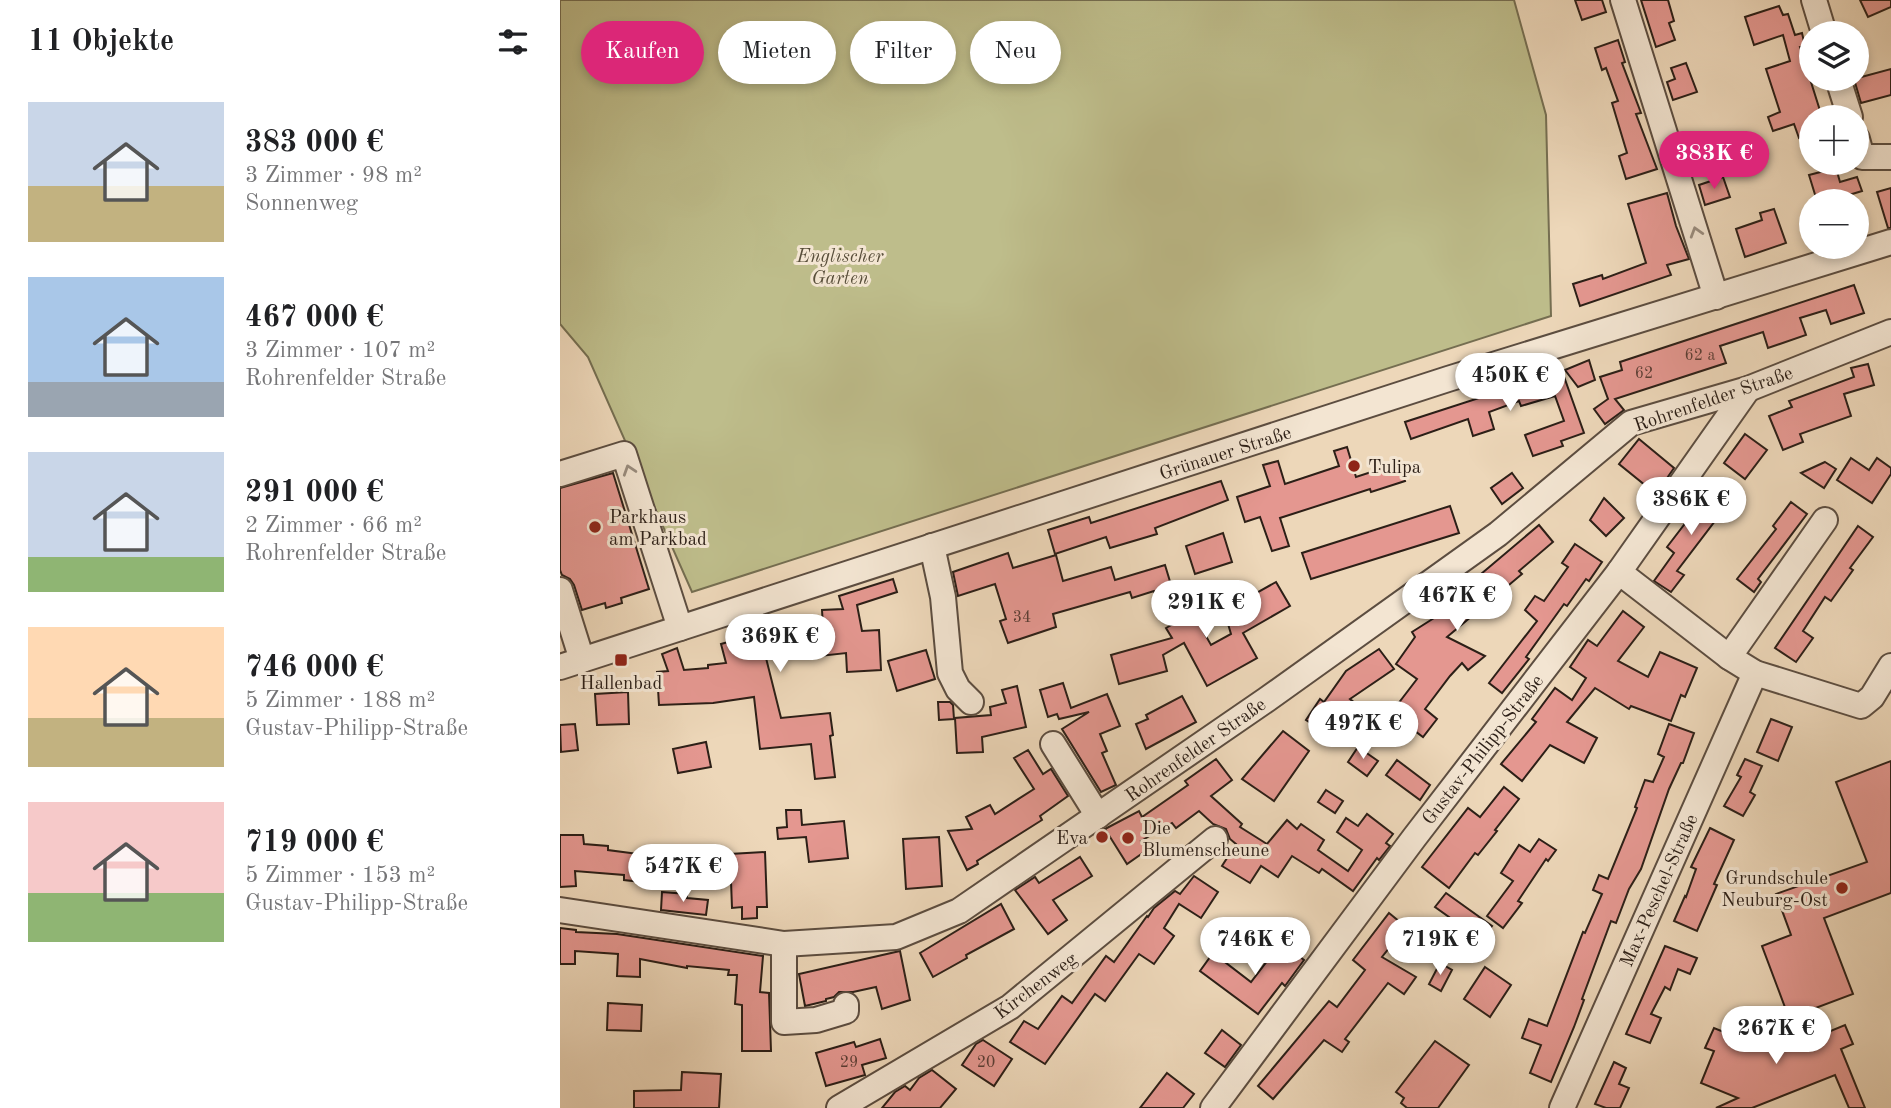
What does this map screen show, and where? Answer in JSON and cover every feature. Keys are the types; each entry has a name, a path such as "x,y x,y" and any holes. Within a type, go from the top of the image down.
{"street":[{"path":"1623,0 1716,297"},
{"path":"1814,0 1820,21"},
{"path":"1869,157 1891,157"},
{"name":"Grünauer Straße","path":"571,664 1448,379 1891,242"},
{"name":"Rohrenfelder Straße","path":"560,910 784,944 897,937 959,911 1498,534 1631,423 1748,389 1891,332"},
{"name":"Gustav-Philipp-Straße","path":"1213,1108 1414,838 1619,572 1748,389"},
{"path":"560,474 624,454 680,628"},
{"path":"1729,657 1825,520"},
{"path":"932,546 943,597 950,673 958,689 971,702"},
{"path":"1619,572 1729,657 1755,673 1861,706 1872,697 1891,666"},
{"path":"560,590 571,664"},
{"name":"Max-Peschel-Straße","path":"1562,1108 1755,673"},
{"path":"1053,744 1098,816"},
{"name":"Kirchenweg","path":"839,1108 1010,1007 1215,839"},
{"path":"784,944 784,1022 816,1020 846,1011 846,1004"}],"green space":[{"name":"Englischer Garten","path":"560,0 1514,0 1546,115 1551,316 692,592 588,357 560,324"}],"building":[{"path":"1575,0 1602,0 1606,12 1582,20"},
{"path":"1641,0 1668,0 1674,21 1669,23 1675,40 1656,47"},
{"path":"1860,0 1891,0 1891,7 1868,17"},
{"path":"1779,6 1783,15 1788,14 1795,35 1799,34 1799,91 1814,91 1818,105 1799,105 1799,138 1794,124 1773,131 1768,117 1780,112 1766,69 1790,61 1783,35 1754,45 1745,17"},
{"path":"1618,40 1625,62 1622,63 1641,113 1636,114 1657,169 1626,179 1619,156 1627,153 1612,103 1618,101 1606,68 1602,70 1595,48"},
{"path":"1686,63 1697,92 1673,100 1667,82 1675,79 1671,68"},
{"path":"1891,69 1891,95 1861,103 1858,91 1869,91 1869,75"},
{"path":"1809,175 1838,175 1840,182 1857,177 1861,189 1813,189"},
{"path":"1723,177 1730,197 1705,205 1699,185"},
{"path":"1891,188 1891,228 1888,228 1877,192"},
{"path":"1667,193 1689,259 1667,265 1671,275 1580,306 1573,284 1602,275 1603,279 1646,263 1628,204"},
{"path":"1774,209 1786,243 1745,257 1736,229 1762,220 1760,213"},
{"path":"1854,285 1864,313 1831,324 1826,310 1800,318 1806,335 1768,348 1763,332 1720,346 1726,363 1615,399 1624,410 1605,424 1594,409 1608,399 1600,377 1622,370 1620,362"},
{"path":"1589,360 1595,380 1578,387 1565,370"},
{"path":"1868,364 1874,385 1844,394 1851,416 1800,434 1803,442 1783,450 1769,416 1792,407 1789,401 1854,377 1851,368"},
{"path":"1562,371 1584,433 1561,441 1563,446 1533,456 1525,435 1564,421 1555,396 1521,406 1519,401 1489,412 1494,429 1473,436 1468,419 1411,439 1405,422"},
{"path":"1745,434 1767,450 1745,479 1724,463"},
{"path":"1639,439 1674,468 1656,494 1619,464"},
{"path":"1347,447 1356,477 1399,463 1405,481 1371,492 1370,489 1280,518 1289,546 1272,551 1260,517 1245,522 1237,497 1270,486 1263,465 1278,461 1285,484 1339,466 1334,451"},
{"path":"1851,458 1869,470 1877,458 1891,468 1891,474 1872,503 1837,480"},
{"path":"1825,462 1836,469 1824,488 1801,473"},
{"name":"Parkhaus am Parkbad","path":"613,473 649,589 621,598 622,603 606,608 605,603 582,610 574,585 560,570 560,488"},
{"path":"1512,473 1523,488 1502,504 1491,488"},
{"path":"1221,481 1228,500 1155,528 1157,534 1110,548 1106,537 1055,554 1048,530 1089,517 1091,523"},
{"path":"1713,487 1731,500 1677,571 1684,575 1671,592 1654,581 1674,553 1667,547"},
{"path":"1604,498 1624,518 1606,536 1590,520"},
{"path":"1791,502 1807,514 1758,579 1761,582 1754,592 1737,579 1776,529 1773,526"},
{"path":"1450,506 1459,533 1311,579 1302,553"},
{"path":"1539,525 1553,542 1519,571 1522,574 1447,637 1485,656 1468,670 1462,663 1450,676 1425,709 1437,719 1423,737 1391,713 1417,679 1396,664 1415,637 1412,632 1445,611 1442,607"},
{"path":"1858,526 1873,537 1850,568 1853,570 1831,601 1825,597 1803,631 1813,638 1796,662 1775,648"},
{"path":"1223,533 1232,562 1195,574 1186,546"},
{"path":"1575,544 1602,562 1567,606 1564,604 1526,657 1529,659 1502,693 1489,683 1537,621 1525,610 1535,596 1544,601 1568,567 1562,563"},
{"path":"1008,553 1013,568 1056,555 1063,581 1111,567 1115,580 1165,565 1175,598 1160,605 1154,591 1132,598 1130,592 1053,614 1056,627 1008,643 1000,621 1006,619 995,584 958,596 953,572"},
{"path":"893,579 897,592 857,605 862,631 879,630 881,670 847,672 846,653 802,658 800,643 765,654 781,718 830,713 835,777 815,779 811,744 760,749 754,697 713,703 659,705 657,672 668,671 662,654 677,648 684,670 726,663 721,644 753,635 752,632 778,624 780,631 823,627 822,610 843,609 839,596"},
{"path":"1276,582 1290,606 1243,633 1257,658 1207,686 1184,643 1163,655 1167,671 1119,684 1111,655 1172,638 1166,628 1193,613 1211,645 1231,634 1221,600 1240,594 1242,601"},
{"path":"1623,611 1644,627 1618,661 1648,677 1660,652 1697,668 1685,697 1681,695 1671,721 1631,706 1629,709 1595,688 1567,722 1597,738 1584,763 1550,745 1522,781 1501,764 1536,722 1532,719 1555,688 1572,700 1586,678 1570,667 1588,640 1597,646"},
{"path":"1379,649 1394,669 1350,699 1372,717 1352,743 1329,722 1323,731 1306,720 1320,699 1324,702 1346,671"},
{"path":"926,650 935,679 897,691 888,661"},
{"path":"1063,683 1071,708 1107,694 1120,726 1100,734 1107,751 1102,753 1116,785 1101,792 1062,729 1089,712 1059,719 1057,714 1048,717 1040,690"},
{"path":"1017,686 1026,727 982,737 983,752 957,753 955,718 991,715 990,707 1006,703 1002,690"},
{"path":"628,692 629,724 597,725 595,694"},
{"path":"1182,696 1196,722 1146,749 1136,724 1148,719 1146,715"},
{"path":"938,702 950,702 953,705 954,719 939,720"},
{"path":"1771,719 1792,727 1778,761 1757,752"},
{"path":"575,724 578,750 561,752 560,725"},
{"path":"1669,724 1694,733 1683,763 1669,789 1641,869 1629,889 1616,923 1611,921 1574,1027 1551,1082 1530,1073 1541,1045 1522,1038 1529,1019 1547,1026 1583,932 1585,933 1602,894 1593,890 1599,875 1608,879 1637,808 1635,807 1645,780 1653,782 1664,757 1658,754"},
{"path":"1283,731 1309,751 1274,801 1242,779"},
{"path":"706,742 711,767 678,773 673,749"},
{"path":"1358,747 1378,761 1367,776 1348,762"},
{"path":"1028,750 1043,774 1051,769 1068,796 1040,816 1042,820 967,870 948,831 972,829 966,817 990,805 995,814 1034,789 1014,758"},
{"path":"1216,759 1232,780 1211,796 1242,824 1240,827 1267,844 1287,820 1297,829 1301,824 1324,840 1318,850 1348,871 1362,850 1337,832 1346,818 1358,826 1367,814 1393,834 1386,843 1390,846 1379,860 1377,858 1353,891 1322,869 1319,873 1292,856 1278,877 1261,866 1250,883 1222,866 1236,844 1230,839 1226,829 1213,824 1199,811 1176,828 1172,823 1141,841 1147,850 1127,864 1105,829 1139,811 1142,817 1188,785 1185,781"},
{"path":"1745,759 1762,766 1750,792 1755,795 1743,816 1724,806 1741,777 1737,775"},
{"path":"1397,760 1430,785 1420,800 1386,775"},
{"name":"Grundschule Neuburg-Ost","path":"1891,761 1891,893 1824,918 1853,994 1789,1018 1762,946 1791,935 1776,894 1867,862 1836,782"},
{"path":"1504,787 1519,799 1495,830 1497,831 1478,855 1475,853 1449,888 1422,867 1468,808 1480,817"},
{"path":"1326,790 1343,801 1335,813 1318,802"},
{"path":"786,810 801,810 802,825 844,821 848,858 809,862 806,837 778,839 777,828 787,827"},
{"path":"1710,828 1734,840 1697,931 1674,921 1696,869 1691,867"},
{"path":"560,835 583,835 584,844 654,856 650,883 624,880 624,875 575,871 576,886 560,887"},
{"path":"939,837 942,886 906,889 903,839"},
{"path":"1539,839 1556,850 1548,861 1546,859 1518,901 1522,903 1503,928 1487,916 1513,881 1501,873 1519,845 1530,852"},
{"path":"765,852 767,907 757,907 757,918 742,919 742,907 732,908 730,854"},
{"path":"1080,857 1092,876 1053,900 1067,920 1048,934 1015,890 1035,877 1039,883"},
{"path":"1194,876 1218,892 1201,918 1179,904 1164,928 1174,936 1154,964 1139,954 1105,1001 1095,994 1045,1064 1010,1042 1024,1021 1038,1029 1062,996 1072,1003 1106,956 1114,962 1154,908 1175,891 1180,894"},
{"path":"662,892 687,894 687,898 708,900 706,915 661,910"},
{"path":"1446,893 1492,926 1474,950 1463,943 1470,932 1435,907"},
{"path":"1001,904 1014,929 966,955 967,958 933,977 920,953"},
{"path":"1389,913 1406,927 1382,957 1416,977 1404,994 1388,983 1345,1039 1349,1042 1342,1052 1324,1040 1273,1099 1258,1086 1329,1001 1337,1007 1365,970 1353,960"},
{"path":"560,928 763,956 760,992 769,993 771,1051 742,1051 742,1005 735,1004 737,975 728,975 729,970 687,968 640,959 640,977 617,976 618,954 575,951 575,964 560,964"},
{"path":"1281,943 1304,960 1285,986 1282,983 1258,1014 1200,971 1213,953 1251,982"},
{"path":"1665,946 1697,958 1690,974 1678,969 1670,990 1665,987 1651,1014 1661,1018 1650,1043 1626,1034"},
{"path":"900,951 910,1000 882,1009 876,987 839,992 826,1001 805,1006 799,974"},
{"path":"1440,963 1452,970 1441,991 1429,984"},
{"path":"1485,967 1511,985 1490,1017 1464,999"},
{"path":"608,1003 642,1005 641,1031 607,1030"},
{"path":"1746,1014 1763,1021 1753,1044 1777,1053 1845,1025 1853,1044 1841,1049 1865,1108 1849,1108 1835,1075 1752,1108 1716,1108 1738,1098 1701,1083 1714,1051 1705,1048 1714,1028 1736,1037"},
{"path":"1222,1030 1241,1045 1225,1067 1205,1053"},
{"path":"880,1039 886,1058 862,1065 865,1075 826,1086 816,1053 854,1042 856,1047"},
{"path":"983,1040 1012,1059 994,1086 962,1065 976,1044"},
{"path":"1435,1041 1469,1065 1438,1108 1407,1108 1401,1103 1404,1098 1396,1092"},
{"path":"1614,1062 1626,1068 1619,1084 1629,1088 1620,1108 1606,1108 1595,1104"},
{"path":"932,1070 956,1089 940,1108 882,1108 895,1092 905,1086 910,1090 919,1078"},
{"path":"682,1072 721,1074 719,1108 634,1108 634,1091 681,1090"},
{"path":"1167,1073 1194,1094 1183,1108 1140,1108"}],"place":[{"name":"Tulipa","path":"1354,466"},
{"name":"Parkhaus am Parkbad","path":"595,527"},
{"name":"Hallenbad","path":"621,660"},
{"name":"Eva","path":"1102,837"},
{"name":"Die Blumenscheune","path":"1128,838"},
{"name":"Grundschule Neuburg-Ost","path":"1842,888"}]}
